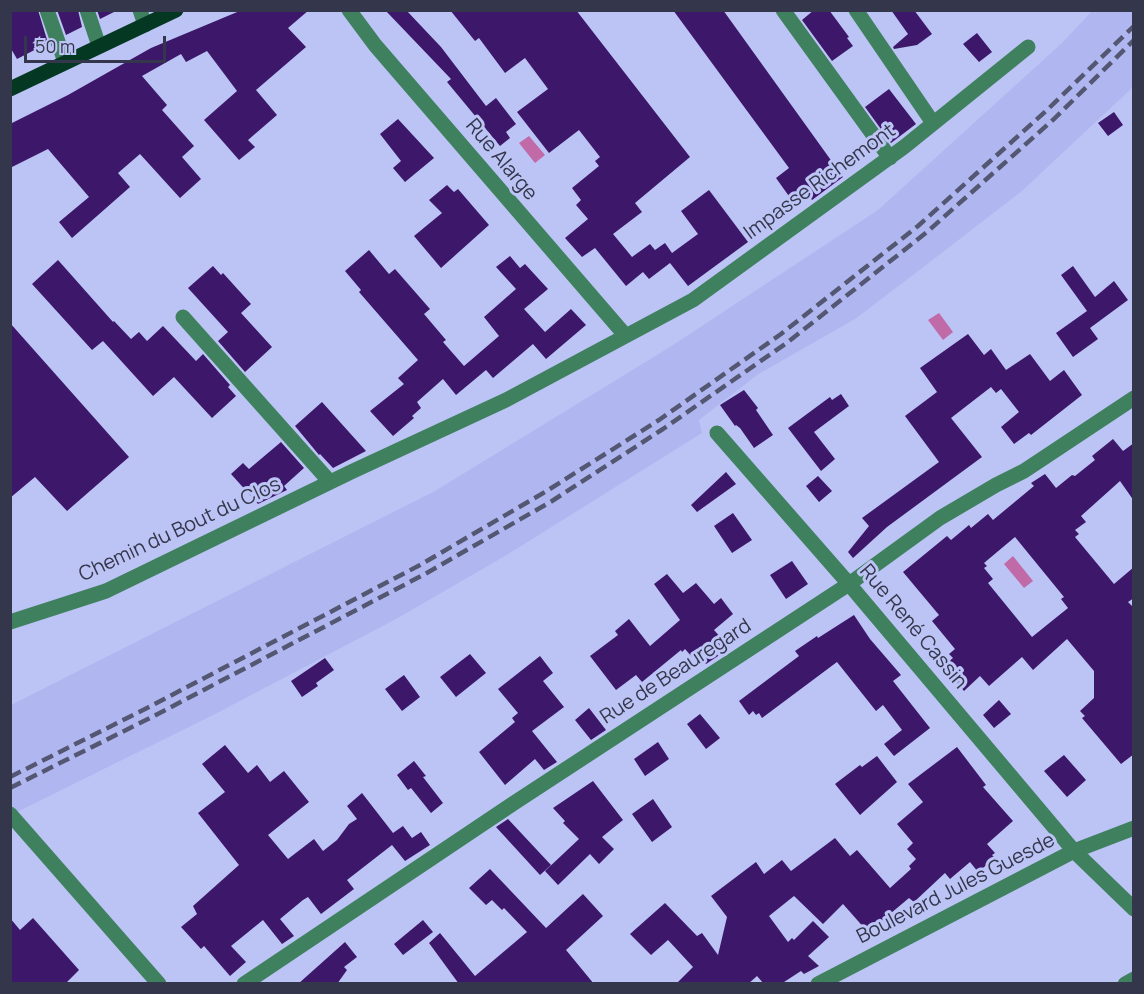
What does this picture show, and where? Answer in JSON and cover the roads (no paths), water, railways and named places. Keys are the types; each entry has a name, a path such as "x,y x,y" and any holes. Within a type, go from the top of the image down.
{"main road":[{"path":"11,88 99,46 142,18 176,10"}],"street":[{"path":"47,10 65,62"},
{"path":"87,10 99,46"},
{"name":"Rue Alarge","path":"349,10 375,45 625,335"},
{"path":"783,10 890,158"},
{"path":"856,10 933,123"},
{"name":"Impasse Richemont","path":"625,335 693,300 890,158 1028,46"},
{"path":"183,317 330,482"},
{"name":"Chemin du Bout du Clos","path":"10,622 106,591 330,482 506,400 625,335"},
{"name":"Rue de Beauregard","path":"244,984 524,796 849,584 940,518 1024,471 1134,398"},
{"name":"Rue René Cassin","path":"717,433 849,584 1074,851 1134,909"},
{"path":"15,819 159,984"},
{"name":"Boulevard Jules Guesde","path":"1114,836 1134,819"},
{"name":"Boulevard Jules Guesde","path":"818,984 1074,851 1134,828"},
{"path":"1125,984 1134,979"}],"railway":[{"path":"10,777 420,565 545,492 659,420 781,334 918,226 1046,111 1134,26"},
{"path":"10,788 152,717 425,574 552,501 663,429 788,342 927,232 1054,119 1134,40"}]}
